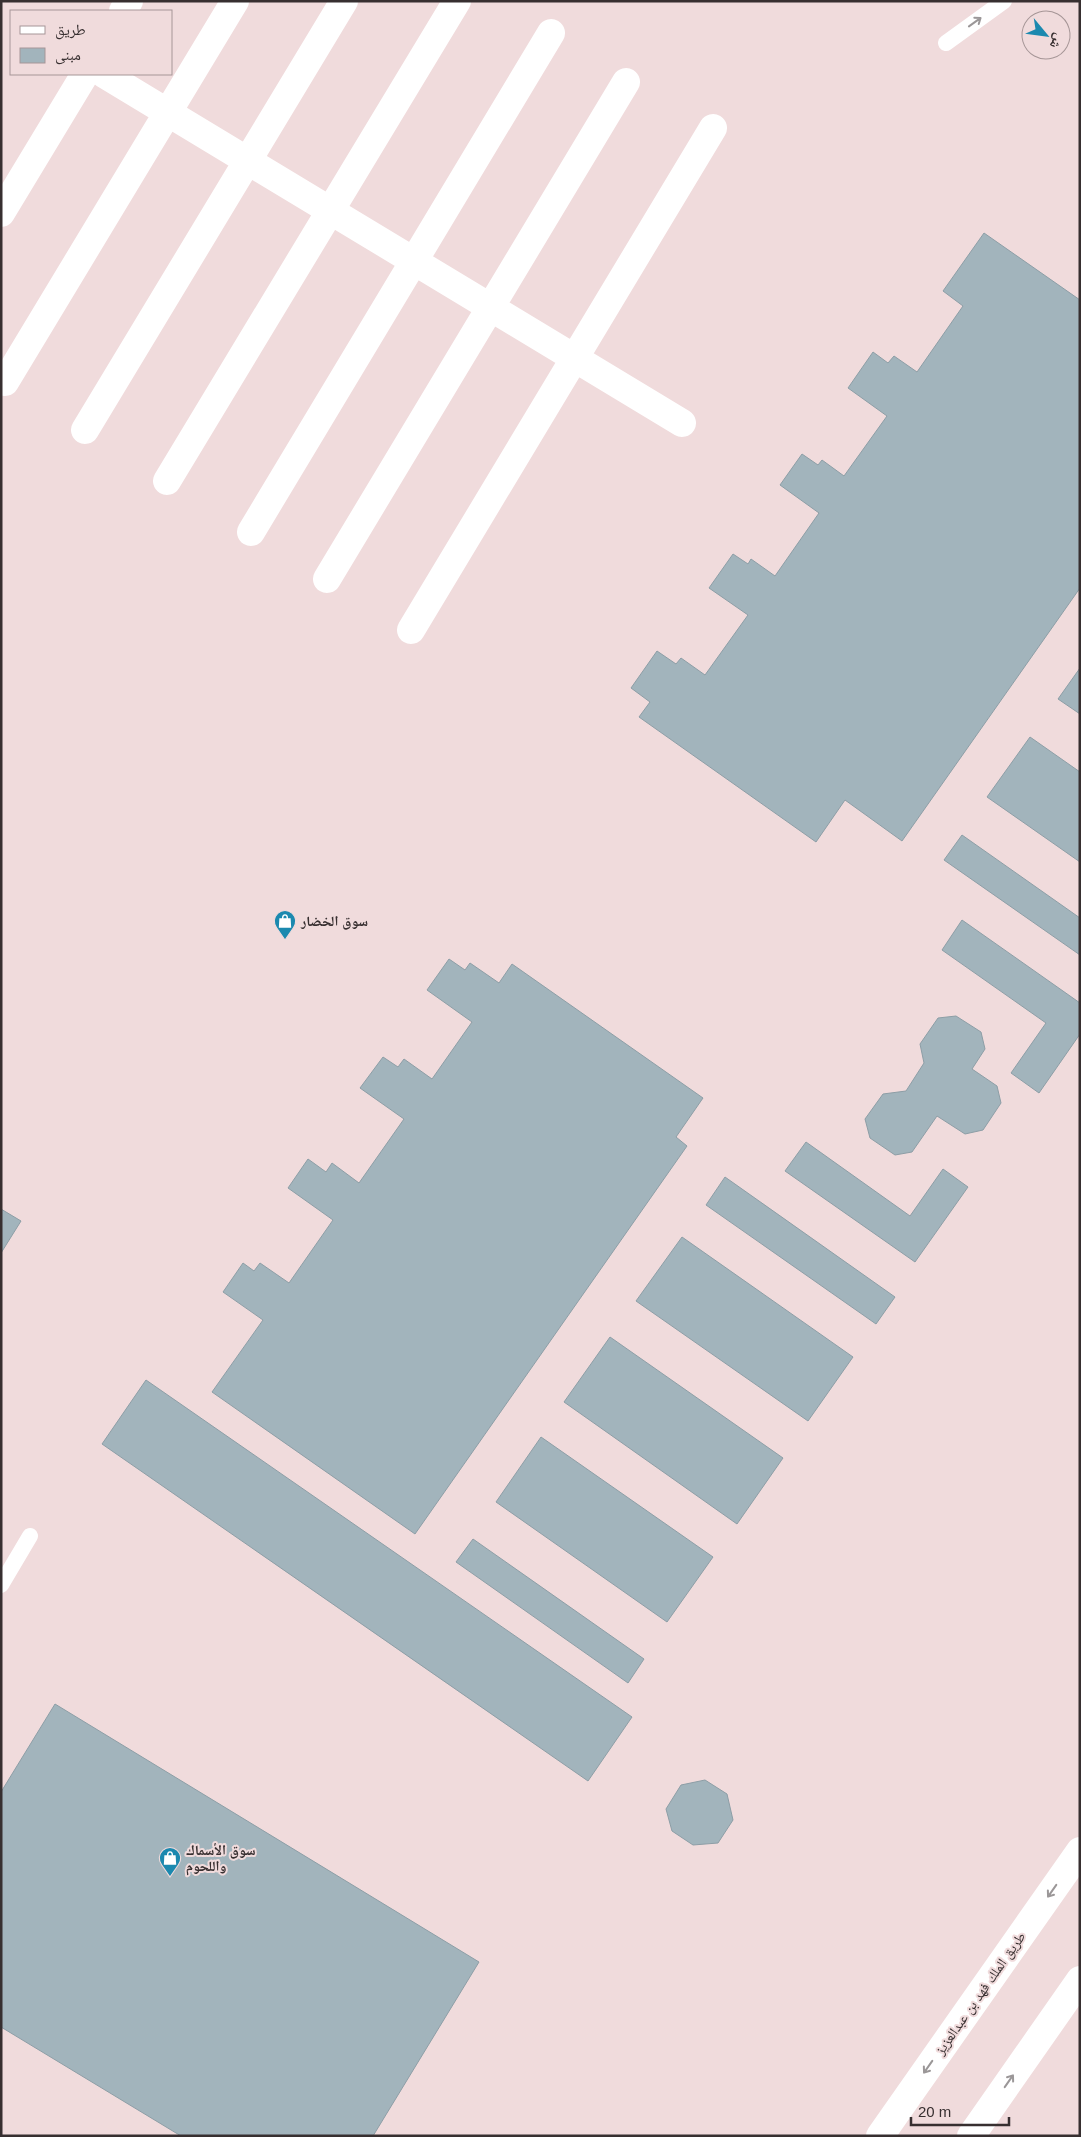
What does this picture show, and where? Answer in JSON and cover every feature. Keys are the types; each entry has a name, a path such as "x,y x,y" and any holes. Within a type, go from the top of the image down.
{"street":[{"path":"5,382 234,1"},
{"path":"85,430 344,1"},
{"path":"167,481 457,1"},
{"path":"251,532 551,33"},
{"path":"1,214 84,75"},
{"path":"106,75 682,423"},
{"path":"327,579 626,82"},
{"path":"410,630 713,128"},
{"name":"طريق الملك فهد بن عبدالعزيز","path":"880,2136 1080,1851"},
{"path":"971,2136 1080,1980"}],"lane":[{"path":"946,44 1004,1"},
{"path":"1,1584 30,1536"}],"building":[{"path":"984,233 1080,300 1080,588 902,841 845,800 816,842 639,717 650,702 631,688 657,651 676,664 681,658 705,675 748,615 709,588 733,554 748,564 751,559 775,576 819,513 780,485 802,454 818,465 822,460 844,476 887,416 848,388 873,352 888,363 894,356 917,372 963,306 943,291"},
{"path":"1080,668 1080,714 1058,699"},
{"path":"1030,737 1080,772 1080,862 987,797"},
{"path":"962,835 1080,918 1080,955 944,860"},
{"path":"962,920 1080,1003 1080,1034 1039,1093 1011,1073 1046,1023 942,950"},
{"path":"449,959 465,970 470,963 499,983 512,964 703,1098 676,1137 687,1146 415,1534 212,1392 263,1320 223,1292 243,1263 254,1271 260,1263 289,1283 333,1220 288,1188 308,1159 326,1172 332,1163 359,1183 404,1119 360,1088 383,1057 398,1067 404,1059 432,1079 472,1022 427,990"},
{"path":"956,1016 981,1032 985,1049 972,1069 997,1086 1001,1103 983,1130 965,1134 937,1116 912,1152 895,1155 870,1138 865,1119 883,1094 906,1091 924,1063 920,1044 938,1018"},
{"path":"806,1142 910,1216 943,1169 968,1187 915,1262 785,1171"},
{"path":"725,1177 895,1297 876,1324 706,1205"},
{"path":"1,1209 21,1221 1,1253"},
{"path":"682,1237 853,1357 808,1421 636,1301"},
{"path":"610,1337 783,1458 737,1524 564,1402"},
{"path":"146,1380 632,1717 588,1781 102,1444"},
{"path":"541,1437 713,1557 667,1622 496,1502"},
{"path":"473,1539 644,1659 628,1683 456,1562"},
{"name":"سوق الأسماك واللحوم","path":"55,1704 479,1962 373,2136 181,2136 1,2027 1,1792"},
{"path":"705,1780 727,1794 733,1820 718,1843 693,1845 672,1831 666,1809 681,1785"}],"place":[{"name":"سوق الخضار","path":"285,940"},
{"name":"سوق الأسماك واللحوم","path":"170,1877"}]}
